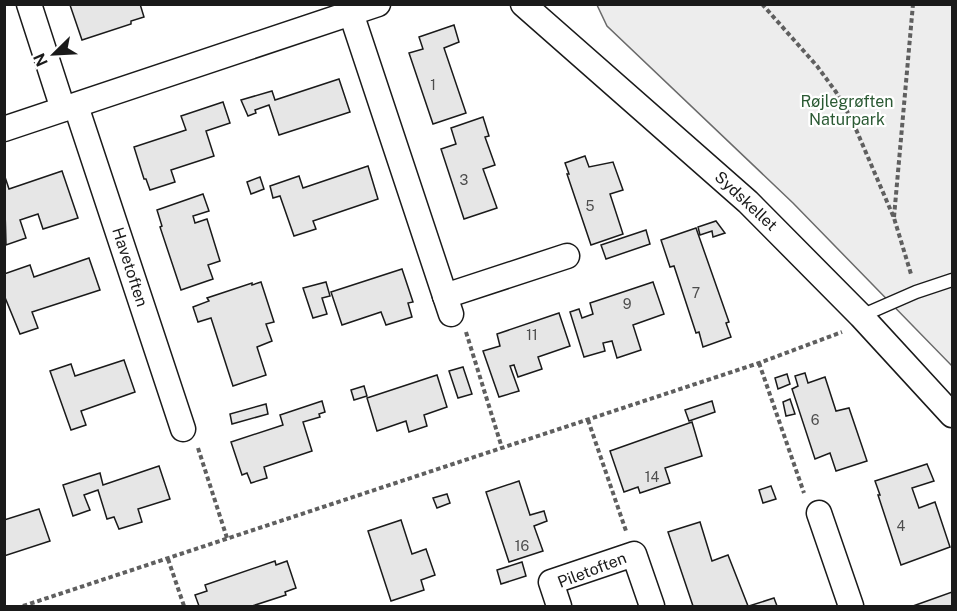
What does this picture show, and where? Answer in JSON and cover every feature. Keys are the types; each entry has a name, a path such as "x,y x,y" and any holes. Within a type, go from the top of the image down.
{"street":[{"name":"Havetoften","path":"29,4 70,107 183,429"},
{"path":"4,129 378,4"},
{"name":"Sydskellet","path":"523,4 748,202 861,316 952,415"},
{"path":"351,13 448,305 567,256"},
{"path":"819,513 851,606"},
{"name":"Piletoften","path":"559,606 551,582 634,554 652,606"}],"lane":[{"path":"861,316 916,292 952,280"}],"path":[{"path":"762,4 817,66 836,92 852,120 894,218 916,292"},
{"path":"894,218 913,4"},
{"path":"448,305 464,324 502,448"},
{"path":"23,606 759,363 839,334 861,316"},
{"path":"759,363 807,502 819,513"},
{"path":"588,420 634,554"},
{"path":"183,429 195,440 227,538"},
{"path":"168,559 184,606"}],"green space":[{"name":"Røjlegrøften Naturpark","path":"597,5 952,5 952,366 793,203 607,26"}],"building":[{"path":"140,4 144,17 131,21 131,24 82,40 70,5"},
{"path":"454,25 459,42 444,48 466,113 433,124 409,53 423,49 419,37"},
{"path":"339,79 350,112 279,135 269,105 255,110 256,113 248,116 241,100 272,91 275,100"},
{"path":"223,102 230,123 206,131 214,156 171,170 175,182 150,190 134,147 186,130 181,116"},
{"path":"483,117 489,136 485,137 495,165 483,169 497,208 464,219 441,149 456,144 451,128"},
{"path":"585,156 589,167 613,162 623,190 610,194 623,234 591,245 565,163"},
{"path":"368,166 378,199 313,221 316,229 294,236 280,196 273,198 270,186 299,176 303,188"},
{"path":"62,171 78,218 43,229 38,214 20,220 26,238 6,245 4,174 9,189"},
{"path":"260,177 264,189 251,194 247,182"},
{"path":"203,194 209,211 193,216 195,223 207,219 220,261 208,265 213,279 181,290 160,227 162,226 157,210"},
{"path":"716,221 725,233 713,237 712,231 700,235 698,227"},
{"path":"696,228 729,322 726,323 731,337 703,347 699,332 696,333 674,266 670,267 661,240"},
{"path":"646,230 650,244 606,259 601,245"},
{"path":"89,258 100,290 32,312 38,328 20,334 4,295 4,274 30,265 34,277"},
{"path":"402,269 413,302 408,303 412,317 386,325 381,312 342,325 331,292"},
{"path":"261,282 274,322 266,324 272,341 257,347 266,375 233,386 211,318 198,322 193,307 209,301 207,298"},
{"path":"326,282 330,296 322,298 327,314 313,318 303,288"},
{"path":"653,282 664,314 633,325 641,350 617,358 612,341 603,343 605,351 584,357 570,312 579,309 582,318 593,314 590,303"},
{"path":"559,313 570,346 538,357 542,369 518,377 514,365 510,366 519,391 499,397 483,351 500,346 497,334"},
{"path":"124,360 135,392 81,411 86,425 71,430 50,371 71,364 75,376"},
{"path":"463,367 472,394 458,398 449,371"},
{"path":"805,373 808,383 825,377 836,411 849,408 867,461 836,471 830,453 815,459 792,389 798,386 795,376"},
{"path":"787,374 790,384 778,389 775,378"},
{"path":"437,375 447,407 424,415 427,426 409,432 406,421 377,431 367,398"},
{"path":"364,386 367,396 354,400 351,390"},
{"path":"790,399 795,414 786,416 783,402"},
{"path":"322,401 325,412 319,414 320,417 303,422 312,451 264,467 267,478 251,483 247,473 242,475 231,442 283,425 280,415"},
{"path":"712,401 715,412 689,421 685,410"},
{"path":"266,404 268,414 232,424 230,414"},
{"path":"692,422 702,456 665,468 670,483 640,493 638,487 624,492 610,451"},
{"path":"927,464 934,481 912,488 919,508 935,502 950,547 901,565 875,481"},
{"path":"159,466 170,499 138,509 142,522 119,529 114,517 107,519 98,490 84,495 90,510 73,516 63,485 100,473 103,485"},
{"path":"519,481 530,515 544,511 547,521 534,526 543,551 509,562 486,492"},
{"path":"771,486 776,499 763,503 759,490"},
{"path":"447,494 450,503 437,508 433,498"},
{"path":"39,509 50,541 4,556 4,520"},
{"path":"401,520 412,554 426,549 435,575 421,580 424,590 391,601 368,531"},
{"path":"700,522 712,561 728,555 748,606 693,606 668,532"},
{"path":"275,561 276,565 287,561 296,588 285,592 286,595 252,606 199,606 195,595 207,591 205,585"},
{"path":"522,562 526,576 501,584 497,570"},
{"path":"952,592 952,606 913,606"},
{"path":"774,598 777,606 749,606"}]}
